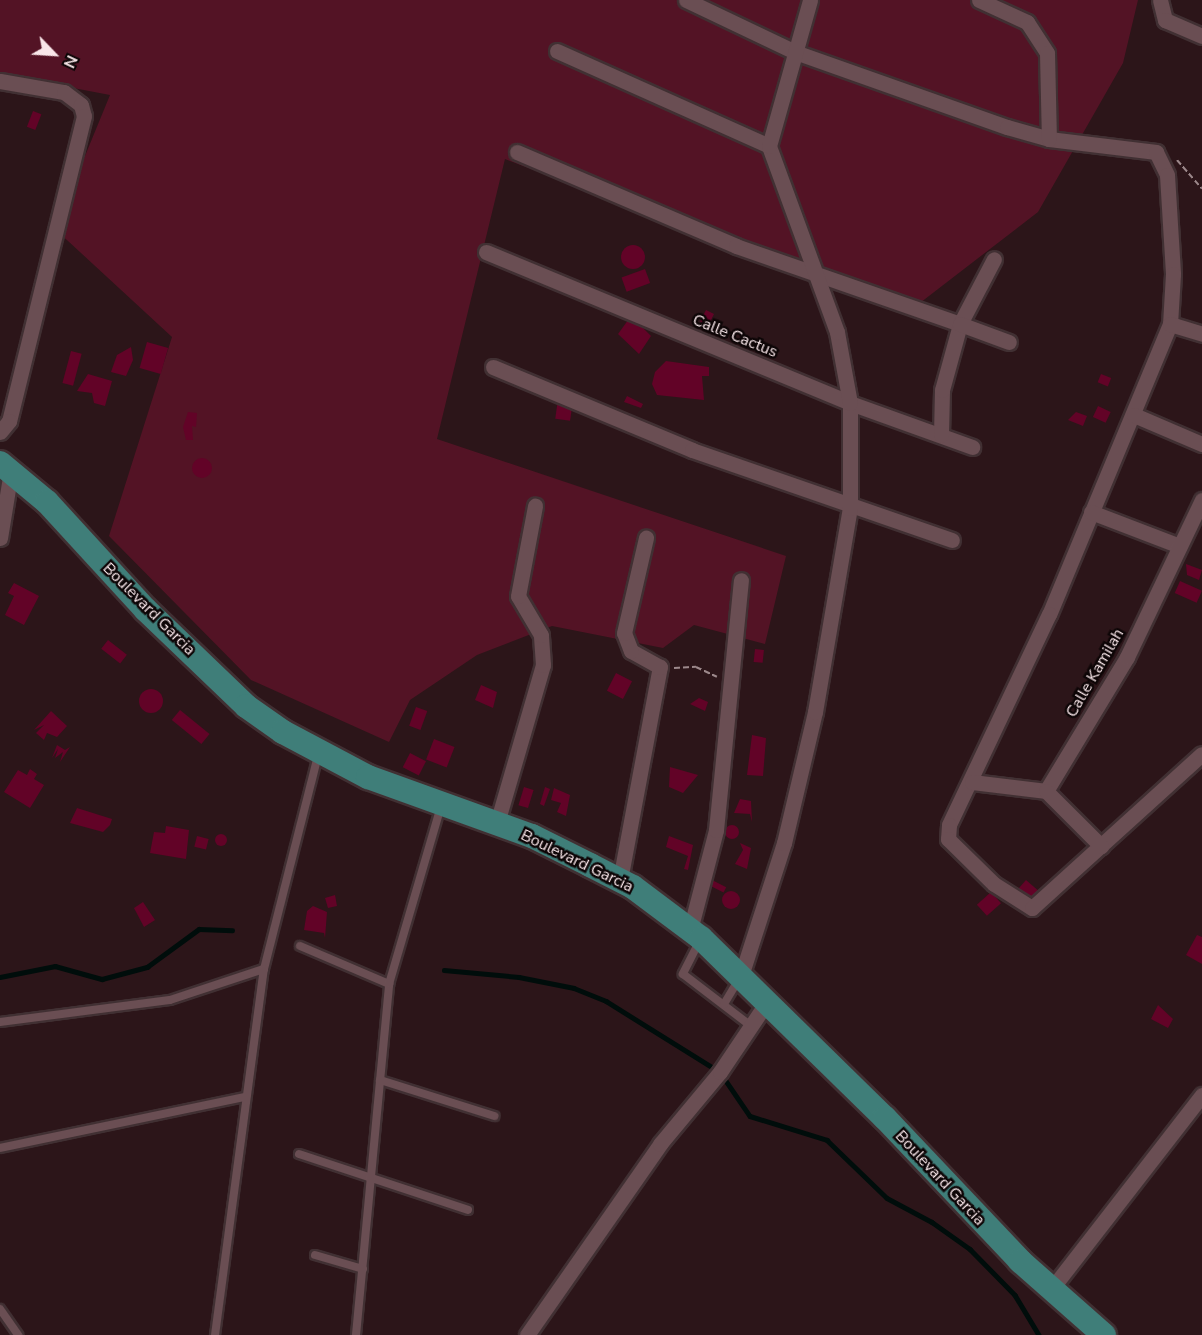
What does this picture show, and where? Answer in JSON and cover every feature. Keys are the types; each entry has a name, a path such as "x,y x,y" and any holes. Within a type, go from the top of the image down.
{"main road":[{"name":"Boulevard Garcia","path":"6,467 246,706 319,754 368,777 442,801 497,823 620,880 696,934 767,1002 1020,1261 1053,1287 1104,1335"}],"street":[{"path":"686,0 795,52 1049,139 1156,153 1167,175 1173,274 1170,324 1134,415 972,782 948,825 948,839 955,850 1025,907 1040,905 1202,754"},
{"path":"741,976 784,843 810,734 850,508 850,403 837,332 769,146 810,0"},
{"path":"979,0 1027,22 1047,53 1049,139"},
{"path":"1160,0 1165,20 1202,36"},
{"path":"557,51 769,146"},
{"path":"0,81 64,92 81,105 84,116 9,421 0,432"},
{"path":"517,152 736,246 1009,342"},
{"name":"Calle Cactus","path":"486,252 850,403 972,447"},
{"path":"941,435 942,390 960,324 994,259"},
{"path":"1170,324 1202,334"},
{"path":"493,367 692,450 850,508 952,540"},
{"path":"1134,415 1202,444"},
{"path":"0,538 6,467"},
{"name":"Calle Kamilah","path":"1046,791 1127,657 1202,500"},
{"path":"497,823 543,665 541,635 518,596 535,506"},
{"path":"1091,512 1180,546"},
{"path":"620,880 660,667 631,651 624,633 646,538"},
{"path":"696,934 716,830 741,580"},
{"path":"972,782 1046,791 1101,846"},
{"path":"527,1335 660,1144 720,1072 767,1002"},
{"path":"1053,1287 1202,1095"}],"lane":[{"path":"215,1335 245,1097 264,969 319,754"},
{"path":"356,1335 389,984 442,801"},
{"path":"696,934 683,974 751,1026"},
{"path":"300,946 389,984"},
{"path":"0,1022 170,1000 264,969"},
{"path":"724,1004 741,976"},
{"path":"380,1080 494,1116"},
{"path":"0,1148 245,1097"},
{"path":"299,1154 468,1210"},
{"path":"315,1255 363,1269"},
{"path":"0,1309 18,1335"}],"path":[{"path":"1156,153 1184,165 1202,189"},
{"path":"660,667 706,670 731,689"}],"shaded area":[{"path":"0,0 1138,0 1123,63 1038,212 916,306 862,294 505,159 437,439 786,556 765,644 694,625 663,648 552,626 477,655 410,700 389,742 251,680 109,536 172,337 55,229 110,95 0,74"}],"building":[{"path":"33,111 41,114 35,130 27,127"},
{"path":"633,245 638,246 644,252 644,262 638,268 633,269 628,268 622,262 621,257 622,252 628,246"},
{"path":"645,269 650,283 627,292 622,278"},
{"path":"706,310 714,314 708,326 700,322"},
{"path":"631,316 651,336 639,354 618,334"},
{"path":"147,342 168,348 161,374 140,368"},
{"path":"131,347 133,360 126,376 111,372 117,355"},
{"path":"71,351 82,354 73,386 62,383"},
{"path":"666,361 709,367 709,376 702,376 704,400 657,395 652,384 655,372"},
{"path":"88,374 112,381 105,406 94,403 92,393 77,391"},
{"path":"1101,374 1111,378 1108,386 1098,382"},
{"path":"559,392 574,394 570,421 555,419"},
{"path":"627,396 643,404 641,408 624,402"},
{"path":"1098,406 1111,412 1106,423 1093,417"},
{"path":"188,412 197,413 196,427 192,426 193,440 186,440 183,427"},
{"path":"1076,412 1087,416 1083,426 1068,420"},
{"path":"202,458 209,461 212,468 209,475 202,478 195,475 192,468 195,461"},
{"path":"1186,564 1202,570 1199,580 1187,575"},
{"path":"1180,581 1202,591 1197,603 1175,593"},
{"path":"14,583 39,596 24,625 5,615 14,596 8,593"},
{"path":"108,640 127,655 120,663 101,649"},
{"path":"755,649 764,650 763,663 754,662"},
{"path":"616,673 632,681 623,699 607,691"},
{"path":"481,685 497,692 493,708 475,700"},
{"path":"151,689 160,692 163,701 160,710 151,713 142,710 139,701 142,692"},
{"path":"699,698 708,702 705,711 690,704"},
{"path":"416,707 427,711 420,730 409,726"},
{"path":"180,710 210,734 201,744 172,720"},
{"path":"51,711 67,726 57,737 47,733 44,740 36,733 44,725 34,730"},
{"path":"752,735 766,738 763,776 747,775"},
{"path":"434,739 455,747 447,767 426,760"},
{"path":"57,745 65,750 70,747 60,762 63,752 55,758 58,749 52,758"},
{"path":"410,753 426,761 419,775 403,767"},
{"path":"670,767 698,775 683,793 669,787"},
{"path":"30,769 37,774 34,779 44,785 30,808 4,792 18,770 27,775"},
{"path":"524,787 534,790 528,808 518,805"},
{"path":"545,787 550,789 544,806 540,804"},
{"path":"554,788 570,795 566,816 557,812 561,803 551,800"},
{"path":"740,799 751,801 752,822 750,814 734,813"},
{"path":"77,808 112,819 110,825 103,832 70,823"},
{"path":"732,825 737,827 739,832 737,837 732,839 727,837 725,832 727,827"},
{"path":"166,826 189,830 186,859 150,853 154,832 165,833"},
{"path":"223,834 227,840 223,846 219,846 215,838"},
{"path":"197,836 209,839 206,850 194,847"},
{"path":"669,836 693,845 688,870 684,869 688,856 666,847"},
{"path":"740,843 751,848 747,869 735,864 743,850"},
{"path":"712,880 726,887 724,893 709,885"},
{"path":"1026,880 1043,895 1035,904 1018,889"},
{"path":"731,891 739,896 740,900 735,908 731,909 723,904 722,900 727,892"},
{"path":"991,892 1001,903 987,916 977,905"},
{"path":"335,895 337,906 328,908 325,898"},
{"path":"143,902 155,920 144,927 134,908"},
{"path":"313,906 327,912 325,938 324,933 304,930 307,911"},
{"path":"1197,935 1202,937 1202,964 1186,955"},
{"path":"1158,1005 1173,1019 1168,1028 1151,1019"}],"waterway":[{"path":"0,977 55,966 102,979 147,967 199,929 232,930"},
{"path":"444,970 519,977 574,988 606,1001 720,1072 750,1116 827,1140 887,1198 932,1222 970,1249 1015,1295 1039,1335"}]}
